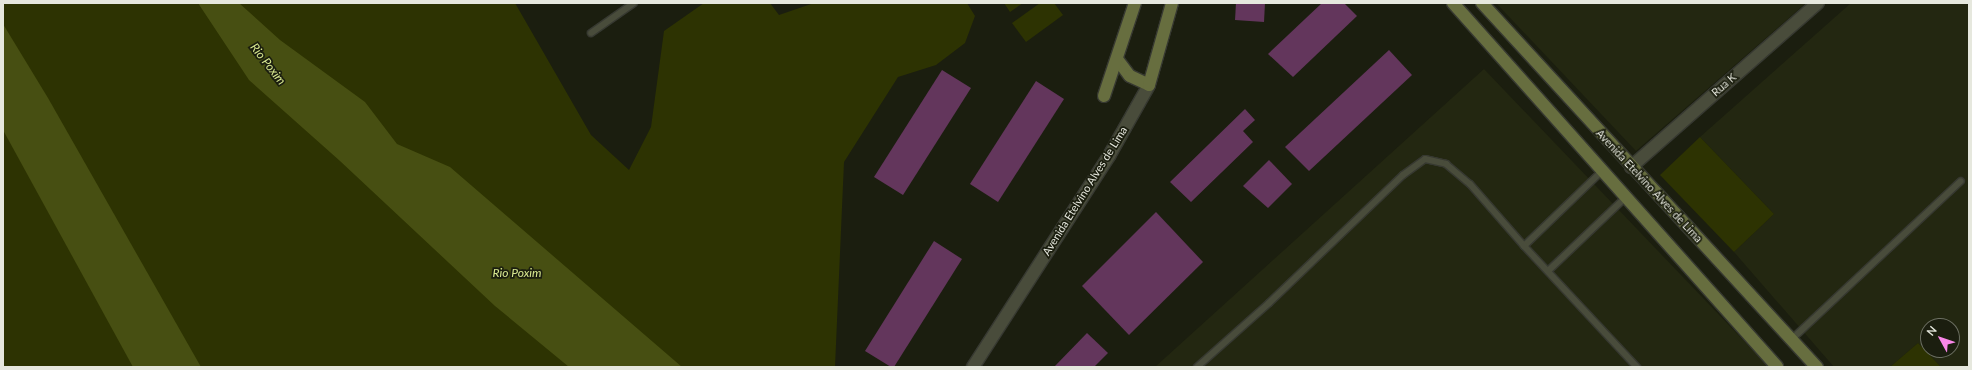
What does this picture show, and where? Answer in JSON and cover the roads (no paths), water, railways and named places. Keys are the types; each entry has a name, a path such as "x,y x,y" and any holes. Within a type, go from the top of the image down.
{"main road":[{"path":"1104,96 1135,3"},
{"name":"Avenida Etelvino Alves de Lima","path":"1149,85 1172,3"},
{"path":"1453,3 1601,172 1777,367"},
{"name":"Avenida Etelvino Alves de Lima","path":"1482,3 1631,167 1817,367"},
{"path":"1117,59 1130,76 1149,85"}],"street":[{"name":"Rua K","path":"1631,167 1818,3"},
{"name":"Avenida Etelvino Alves de Lima","path":"973,367 1109,156 1149,85"}],"lane":[{"path":"591,33 634,3"},
{"path":"1197,367 1269,303 1403,175 1425,159 1446,164 1470,184 1524,246 1637,367"},
{"path":"1524,246 1601,172"},
{"path":"1792,339 1961,181"},
{"path":"1548,271 1625,198"}],"water":[{"name":"Rio Poxim","path":"198,3 239,3 280,40 365,102 397,144 450,167 682,367 569,367 495,306 340,161 249,80"},
{"path":"3,24 48,98 201,367 133,367 3,130"}]}
